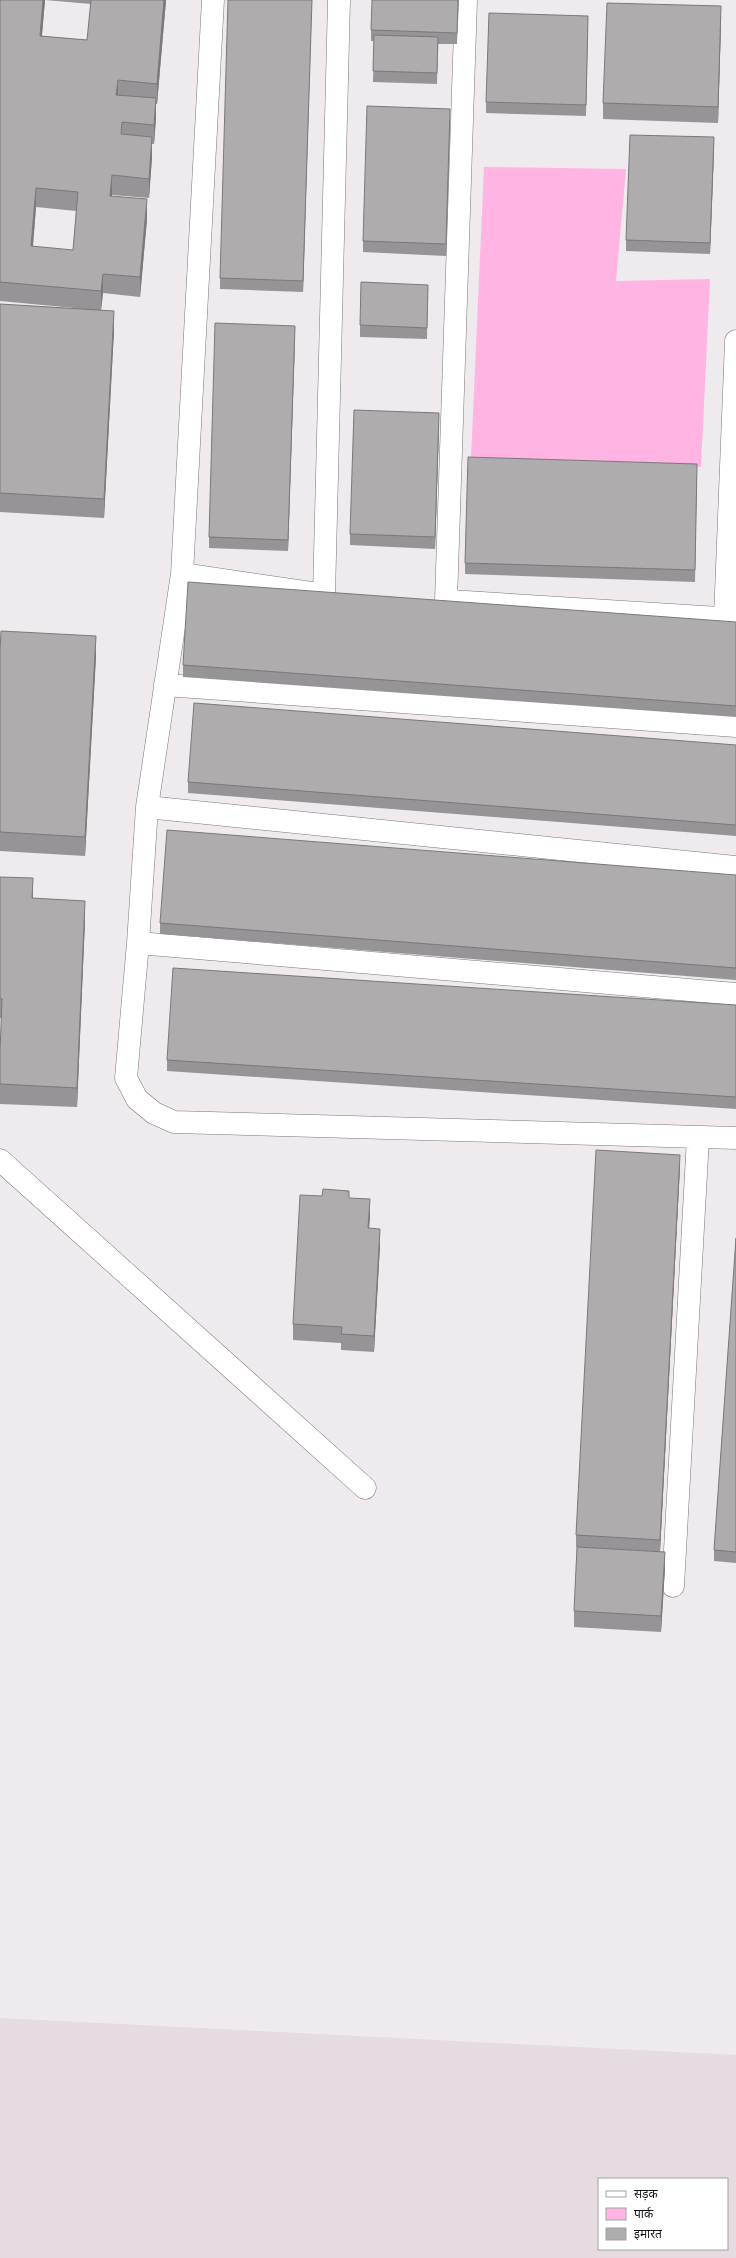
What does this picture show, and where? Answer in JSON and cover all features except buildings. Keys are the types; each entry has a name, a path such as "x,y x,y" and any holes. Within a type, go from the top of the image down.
{"street":[{"path":"213,0 182,574 147,807 138,943 126,1078 137,1099 154,1113 174,1122 736,1138"},
{"path":"324,594 339,0"},
{"path":"446,601 466,0"},
{"path":"423,600 730,619 736,341"},
{"path":"182,574 347,596"},
{"path":"165,685 736,726"},
{"path":"147,807 736,867"},
{"path":"138,943 736,994"},
{"path":"673,1586 698,1138"},
{"path":"0,1160 365,1488"}],"shaded area":[{"path":"0,2018 736,2055 736,2258 0,2258"}],"green space":[{"path":"484,167 626,169 616,281 710,279 701,467 471,458"}]}
